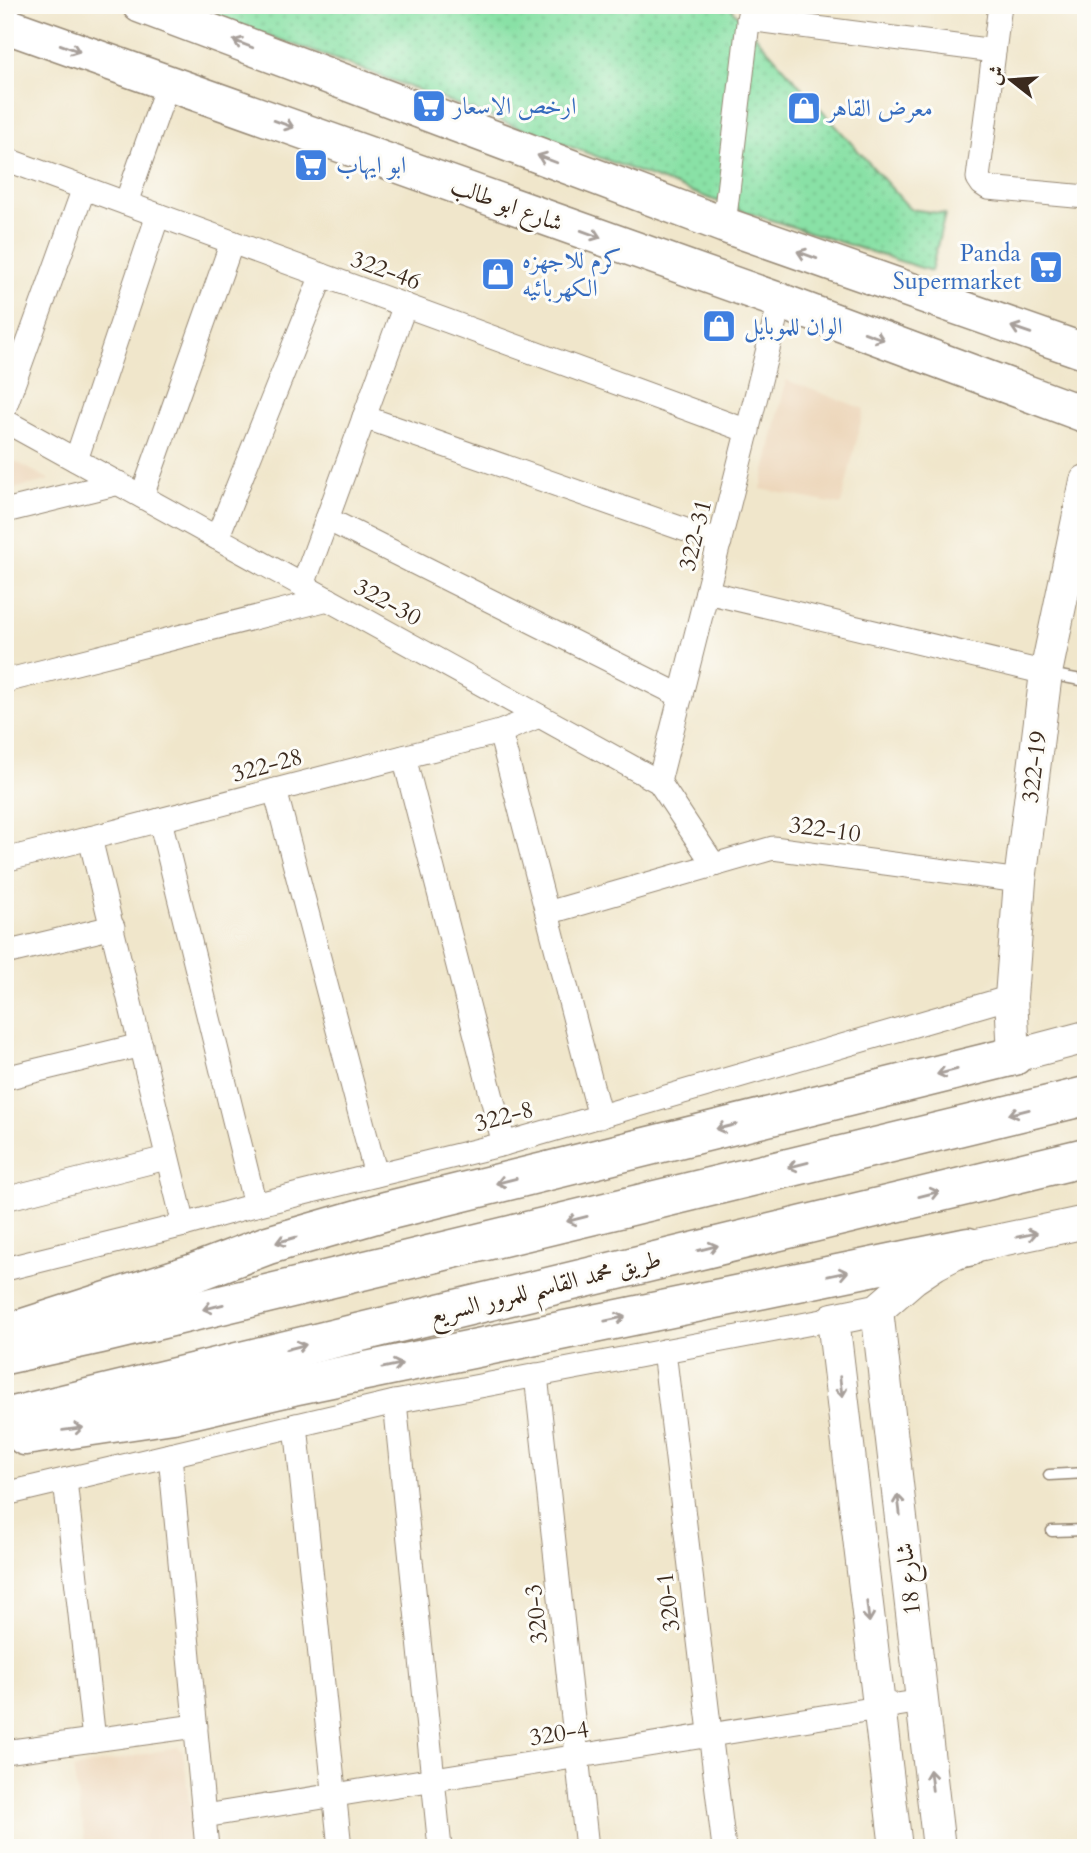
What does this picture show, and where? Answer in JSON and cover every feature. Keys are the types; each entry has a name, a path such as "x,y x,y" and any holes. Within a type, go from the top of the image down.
{"highway":[{"path":"5,1334 194,1273 268,1245 386,1211 1014,1056"},
{"path":"5,1355 102,1334 1086,1096"},
{"name":"طريق محمد القاسم للمرور السريع","path":"5,1418 1086,1157"},
{"path":"5,1438 173,1414 293,1386 968,1247"}],"main road":[{"path":"152,8 724,225 1086,352"},
{"name":"شارع ابو طالب","path":"5,25 780,301 1086,415"}],"street":[{"path":"1000,5 978,178 988,188 1086,197"},
{"path":"724,225 749,12 994,51"},
{"path":"126,203 168,83"},
{"name":"322-46","path":"8,167 84,188 748,431"},
{"path":"5,407 84,188"},
{"path":"76,460 158,215"},
{"path":"142,496 232,242"},
{"path":"217,538 322,275"},
{"name":"322-31","path":"659,782 780,301"},
{"path":"303,585 405,305"},
{"path":"364,416 720,542"},
{"name":"322-30","path":"5,421 659,782 714,865"},
{"name":"322-19","path":"1014,1056 1011,997 1020,881 1046,673 1086,481"},
{"path":"5,511 119,483"},
{"path":"327,519 681,696"},
{"path":"708,592 1046,673"},
{"path":"5,681 328,599"},
{"name":"322-28","path":"5,860 500,732 540,716"},
{"path":"500,732 600,1117"},
{"path":"404,757 504,1144"},
{"path":"275,790 376,1175"},
{"path":"160,820 255,1205"},
{"path":"90,838 184,1225"},
{"name":"322-10","path":"547,913 773,848 1020,881"},
{"path":"5,953 113,927"},
{"name":"322-8","path":"5,1269 504,1144 1011,997"},
{"path":"1014,1056 1086,1037"},
{"path":"5,1078 141,1045"},
{"path":"5,1199 166,1158"},
{"path":"5,1494 395,1402 877,1310 934,1264 968,1247 1086,1222"},
{"name":"شارع 18","path":"877,1310 939,1848"},
{"name":"شارع 18","path":"833,1319 896,1848"},
{"name":"320-1","path":"664,1351 724,1848"},
{"name":"320-3","path":"536,1375 587,1848"},
{"path":"395,1402 440,1848"},
{"path":"296,1425 340,1848"},
{"path":"170,1455 207,1848"},
{"path":"65,1480 94,1740"},
{"name":"320-4","path":"204,1816 922,1701"},
{"path":"5,1752 195,1726"}],"lane":[{"path":"1046,673 1086,681"},
{"path":"1049,1475 1086,1473"},
{"path":"1052,1531 1086,1530"}],"shaded area":[{"path":"786,380 864,409 841,505 761,489"},
{"path":"5,456 50,480 5,491"},
{"path":"178,1747 183,1752 195,1848 86,1848 73,1769"}],"green space":[{"path":"182,5 728,5 910,209 945,214 931,271 746,212"}],"place":[{"name":"ارخص الاسعار","path":"429,106"},
{"name":"معرض القاهر","path":"804,108"},
{"name":"ابو ايهاب","path":"311,165"},
{"name":"Panda Supermarket","path":"1046,267"},
{"name":"كرم للاجهزه الكهربائيه","path":"498,274"},
{"name":"الوان للموبايل","path":"719,326"}]}
